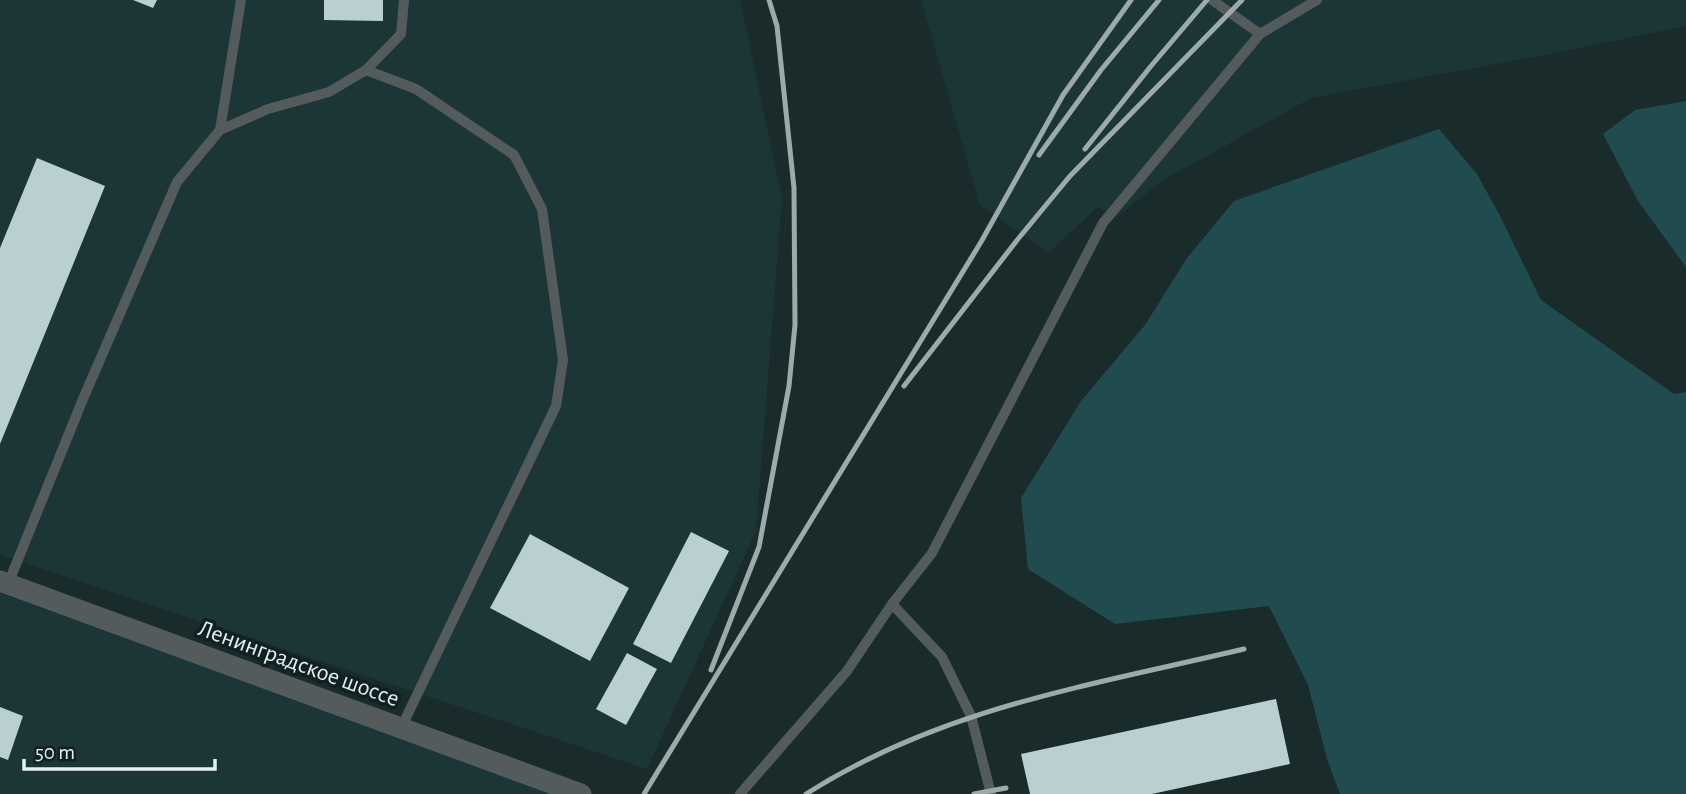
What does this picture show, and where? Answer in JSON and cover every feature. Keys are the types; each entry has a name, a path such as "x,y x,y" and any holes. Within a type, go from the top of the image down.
{"street":[{"name":"Ленинградское шоссе","path":"4,582 581,794"}],"lane":[{"path":"220,130 242,0"},
{"path":"4,582 177,182 220,130 268,109 329,92 366,71 401,34 404,0"},
{"path":"1212,0 1260,34"},
{"path":"740,794 847,671 892,604 932,553 1103,223 1260,34 1317,0"},
{"path":"366,71 416,89 514,155 542,209 563,360 556,406 401,728"},
{"path":"892,604 942,657 971,716 991,794"}],"shaded area":[{"path":"0,0 740,0 782,198 756,531 647,769 0,555"},
{"path":"921,0 1686,0 1686,26 1311,98 1160,182 1117,217 1097,207 1049,253 980,205"},
{"path":"1686,101 1686,267 1638,201 1603,134 1635,110"},
{"path":"1439,129 1477,174 1541,300 1674,394 1686,392 1686,794 1340,794 1328,762 1308,685 1269,606 1115,624 1028,569 1021,498 1081,401 1145,325 1187,258 1234,201"},
{"path":"0,593 565,794 0,794"}],"building":[{"path":"133,0 157,0 153,8"},
{"path":"324,0 383,0 383,21 324,20"},
{"path":"37,158 105,186 0,444 0,248"},
{"path":"691,532 729,551 671,663 633,644"},
{"path":"530,534 629,588 590,661 490,608"},
{"path":"627,653 657,669 626,725 596,709"},
{"path":"1276,699 1290,764 1152,794 1030,794 1021,754"},
{"path":"0,707 23,716 8,760 0,757"}],"railway":[{"path":"711,670 759,547 789,386 795,325 794,188 777,26 769,0"},
{"path":"644,794 981,242 1063,95 1131,0"},
{"path":"1039,155 1101,70 1159,0"},
{"path":"1085,149 1207,0"},
{"path":"904,386 1070,176 1242,0"},
{"path":"806,794 857,765 910,740 964,720 1074,688 1244,649"},
{"path":"974,794 1006,788"}]}
